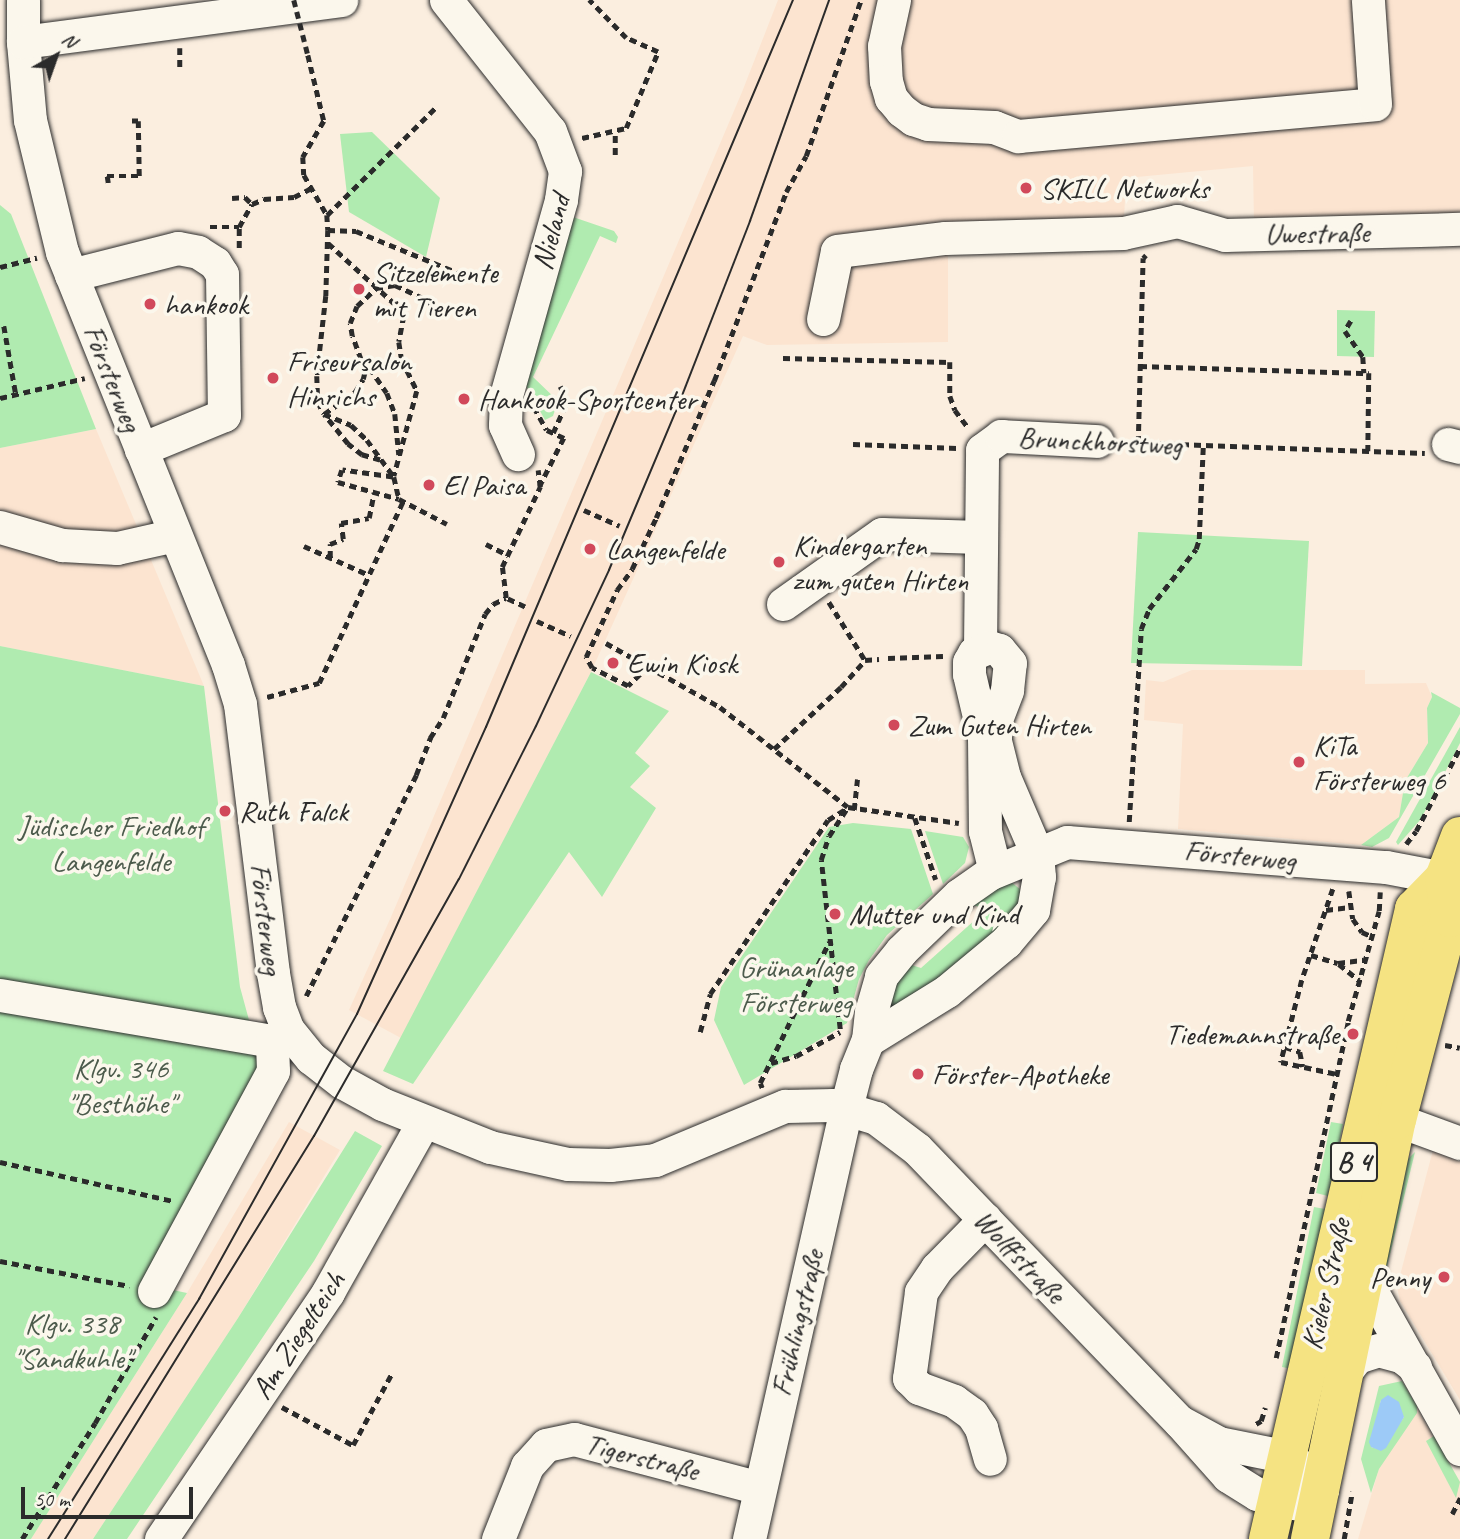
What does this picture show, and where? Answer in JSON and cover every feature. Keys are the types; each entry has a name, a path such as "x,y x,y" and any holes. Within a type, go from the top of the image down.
{"main road":[{"name":"Kieler Straße","path":"1310,1539 1397,1120 1450,918 1454,855"},
{"name":"Kieler Straße","path":"1268,1539 1414,909 1454,855"}],"street":[{"name":"Försterweg","path":"23,0 23,42 30,120 66,264 228,664 240,704 279,1007 280,1036 342,1082 423,1123 490,1147 568,1164 610,1166 655,1160 768,1111 801,1104 846,1108 854,1047 871,1012 881,976 901,951 967,888 995,871 1067,842 1386,867 1454,855"},
{"path":"23,42 341,0"},
{"name":"Nieland","path":"446,0 557,143 565,171 565,185 506,396 505,425 518,454"},
{"path":"894,0 884,46 885,69 891,98 901,110 928,124 993,127 1018,136 1375,104 1368,0"},
{"path":"823,319 837,251 945,238 1123,233 1177,221"},
{"name":"Uwestraße","path":"1177,221 1225,235 1460,229"},
{"path":"66,264 178,248 198,252 215,263 222,274 224,415 141,449"},
{"name":"Brunckhorstweg","path":"965,652 980,537 984,448 1001,436 1097,441"},
{"path":"2,532 62,545 117,548 175,536"},
{"path":"783,604 882,534 980,537"},
{"path":"854,1047 926,1007 1006,942 1033,910 1039,877 1037,854 1004,777 995,740 995,722 1007,690 1010,663 999,650 965,652 984,738 985,825 995,871"},
{"path":"0,995 280,1036 273,1071 202,1208 154,1291"},
{"name":"Wolffstraße","path":"846,1108 876,1118 904,1137 1180,1422 1228,1476 1257,1494 1278,1500 1302,1503 1312,1501 1322,1490"},
{"name":"Frühlingstraße","path":"749,1539 846,1108"},
{"path":"1397,1120 1460,1143"},
{"name":"Am Ziegelteich","path":"160,1539 260,1395 339,1274 423,1123"},
{"path":"985,1219 937,1268 921,1292 909,1378 919,1388 954,1401 972,1414 981,1428 990,1459"},
{"path":"1367,1266 1373,1294 1460,1449"},
{"path":"1346,1371 1357,1357 1378,1350 1401,1356 1415,1367"},
{"name":"Wolffstraße","path":"1180,1422 1219,1443 1288,1457"},
{"name":"Tigerstraße","path":"498,1539 527,1466 546,1445 574,1439 760,1488"},
{"path":"1288,1457 1305,1469 1322,1490"}],"path":[{"path":"294,0 324,121 303,158 304,175 327,215 328,230 326,296 317,376 318,402 348,444 362,455 382,461"},
{"path":"557,143 626,128 658,52 626,38 589,0"},
{"path":"649,666 628,686 592,668 586,657 617,590 632,569 656,518 715,381 786,192 806,156 861,0"},
{"path":"327,215 435,108"},
{"path":"108,183 107,176 139,176 138,121 132,121"},
{"path":"615,131 615,155"},
{"path":"232,198 245,197 252,204"},
{"path":"1138,443 1143,258 1177,221"},
{"path":"328,230 365,234 408,255 467,277"},
{"path":"328,243 404,316 399,342 402,360 417,391 394,477"},
{"path":"0,267 66,264"},
{"path":"324,414 355,392 363,379 365,371 350,323 357,306 376,288 395,285 412,290 429,301 435,312 433,317"},
{"path":"1351,321 1345,331 1363,357 1364,373"},
{"path":"4,326 16,394"},
{"path":"360,354 387,393 395,414 400,458"},
{"path":"783,358 950,362 950,396 955,410 984,448"},
{"path":"1140,366 1369,373 1368,451"},
{"path":"0,398 110,372"},
{"path":"506,598 502,567 514,536 564,438 547,430 513,372"},
{"path":"553,433 567,402 560,386"},
{"path":"240,704 319,683 401,500 394,477 351,425 324,414"},
{"name":"Brunckhorstweg","path":"1097,441 1368,451 1444,448"},
{"path":"853,444 984,448"},
{"path":"1127,846 1141,629 1149,609 1196,549 1203,446"},
{"path":"518,454 538,470 540,487"},
{"path":"394,477 342,470 338,482 401,500 447,524"},
{"path":"330,558 330,544 343,539 341,523 369,518 374,492"},
{"path":"584,510 620,526"},
{"path":"486,544 508,555"},
{"path":"304,546 369,575"},
{"path":"506,598 525,607"},
{"path":"280,1036 416,775 430,738 443,718 485,614 494,604 506,598"},
{"path":"828,600 865,660"},
{"path":"537,621 553,631 571,636"},
{"path":"606,643 720,707 854,810 985,825"},
{"path":"888,658 965,652"},
{"path":"774,749 841,687 865,660 879,659"},
{"path":"1399,850 1416,831 1460,748"},
{"path":"854,810 857,779"},
{"path":"770,1063 854,1047 830,941 821,860 829,836 848,807"},
{"path":"700,1032 710,994 828,820 848,807"},
{"path":"915,818 946,907"},
{"path":"1337,1074 1282,1062 1311,955 1335,885 1359,887"},
{"path":"1349,886 1350,907 1358,928 1371,936"},
{"path":"1275,1362 1337,1074 1371,936 1380,890 1370,889"},
{"path":"1326,910 1350,907"},
{"path":"768,1111 760,1083 830,941"},
{"path":"1311,955 1338,963 1359,979"},
{"path":"1338,963 1365,959"},
{"path":"1441,1044 1460,1048"},
{"path":"1285,1046 1300,1052 1303,1066"},
{"path":"0,1162 202,1208"},
{"path":"0,1261 169,1296 95,1423 22,1539"},
{"path":"260,1395 353,1446 391,1375"},
{"path":"1255,1424 1261,1421 1266,1403"},
{"path":"1452,1514 1460,1498"}],"shaded area":[{"path":"778,0 1460,0 1460,217 1254,223 1253,166 1126,178 1123,241 948,249 948,342 767,345 743,336 591,672 401,1038 349,1010 742,92"},
{"path":"96,429 204,686 0,646 0,448"},
{"name":"KiTa Försterweg 6","path":"1192,670 1365,670 1365,684 1426,683 1432,697 1427,708 1428,743 1405,781 1399,817 1361,845 1178,829 1183,724 1144,720 1146,680 1163,682"},
{"path":"289,1122 340,1150 238,1318 93,1539 31,1539 187,1293"},
{"path":"1433,1150 1460,1162 1460,1400 1400,1301 1397,1287"},
{"path":"1416,1407 1460,1482 1460,1539 1358,1539 1379,1469"}],"green space":[{"path":"372,132 440,198 426,257 349,212 340,134"},
{"path":"0,205 11,214 96,429 0,448"},
{"path":"573,217 614,231 618,237 616,243 600,236 533,377 558,401 553,416 545,420 524,382"},
{"path":"1337,310 1375,311 1374,357 1337,356"},
{"path":"1138,532 1309,541 1302,666 1131,663"},
{"path":"0,646 204,686 240,987 265,1079 149,1285 187,1293 31,1539 0,1539"},
{"path":"591,672 669,711 635,753 650,766 630,787 656,808 602,897 569,852 413,1084 383,1071"},
{"path":"1431,692 1460,708 1460,714 1389,838 1372,847 1361,845 1399,817 1405,781 1428,743 1427,708 1432,697"},
{"path":"1460,727 1460,743 1421,819 1398,845 1396,842"},
{"name":"Grünanlage Försterweg","path":"853,823 911,829 933,894 887,935 869,960 859,979 847,1023 744,1085 714,1020 721,987 829,827"},
{"path":"925,831 963,837 969,847 965,863 943,884"},
{"path":"1011,882 1020,889 1021,898 1007,921 907,1008 887,1007 902,962 921,968 985,911 981,907 965,904 979,893"},
{"path":"1331,1122 1343,1124 1328,1196 1316,1193"},
{"path":"355,1131 382,1146 314,1261 127,1539 93,1539 238,1318"},
{"path":"1415,1152 1382,1287 1379,1264 1408,1159"},
{"path":"1314,1207 1325,1209 1292,1369 1282,1367"},
{"path":"1402,1381 1417,1406 1417,1413 1379,1469 1371,1493 1361,1459 1379,1386","holes":["1381,1400 1404,1417 1381,1450 1371,1447"]},
{"path":"1434,1436 1460,1482 1456,1498 1426,1441"}],"water":[{"path":"1388,1395 1399,1402 1404,1417 1386,1448 1381,1451 1371,1447 1369,1442 1381,1400"}],"tram line":[{"path":"48,1539 199,1299 357,1014 486,727 793,0"},
{"path":"65,1539 314,1136 459,879 536,726 609,570 676,411 750,221 829,0"}],"place":[{"name":"SKILL Networks","path":"1026,188"},
{"name":"Sitzelemente mit Tieren","path":"359,289"},
{"name":"hankook","path":"150,304"},
{"name":"Friseursalon Hinrichs","path":"273,378"},
{"name":"Hankook-Sportcenter","path":"464,399"},
{"name":"El Paisa","path":"429,485"},
{"name":"Langenfelde","path":"590,549"},
{"name":"Kindergarten zum guten Hirten","path":"779,562"},
{"name":"Ewin Kiosk","path":"613,663"},
{"name":"Zum Guten Hirten","path":"894,725"},
{"name":"KiTa Försterweg 6","path":"1299,762"},
{"name":"Ruth Falck","path":"225,811"},
{"name":"Mutter und Kind","path":"835,914"},
{"name":"Tiedemannstraße","path":"1353,1034"},
{"name":"Förster-Apotheke","path":"918,1074"},
{"name":"Penny","path":"1444,1277"}],"park label":[{"name":"Jüdischer Friedhof Langenfelde","path":"111,843"},
{"name":"Klgv. 346 \"Besthöhe\"","path":"121,1085"},
{"name":"Klgv. 338 \"Sandkuhle\"","path":"72,1340"}]}
